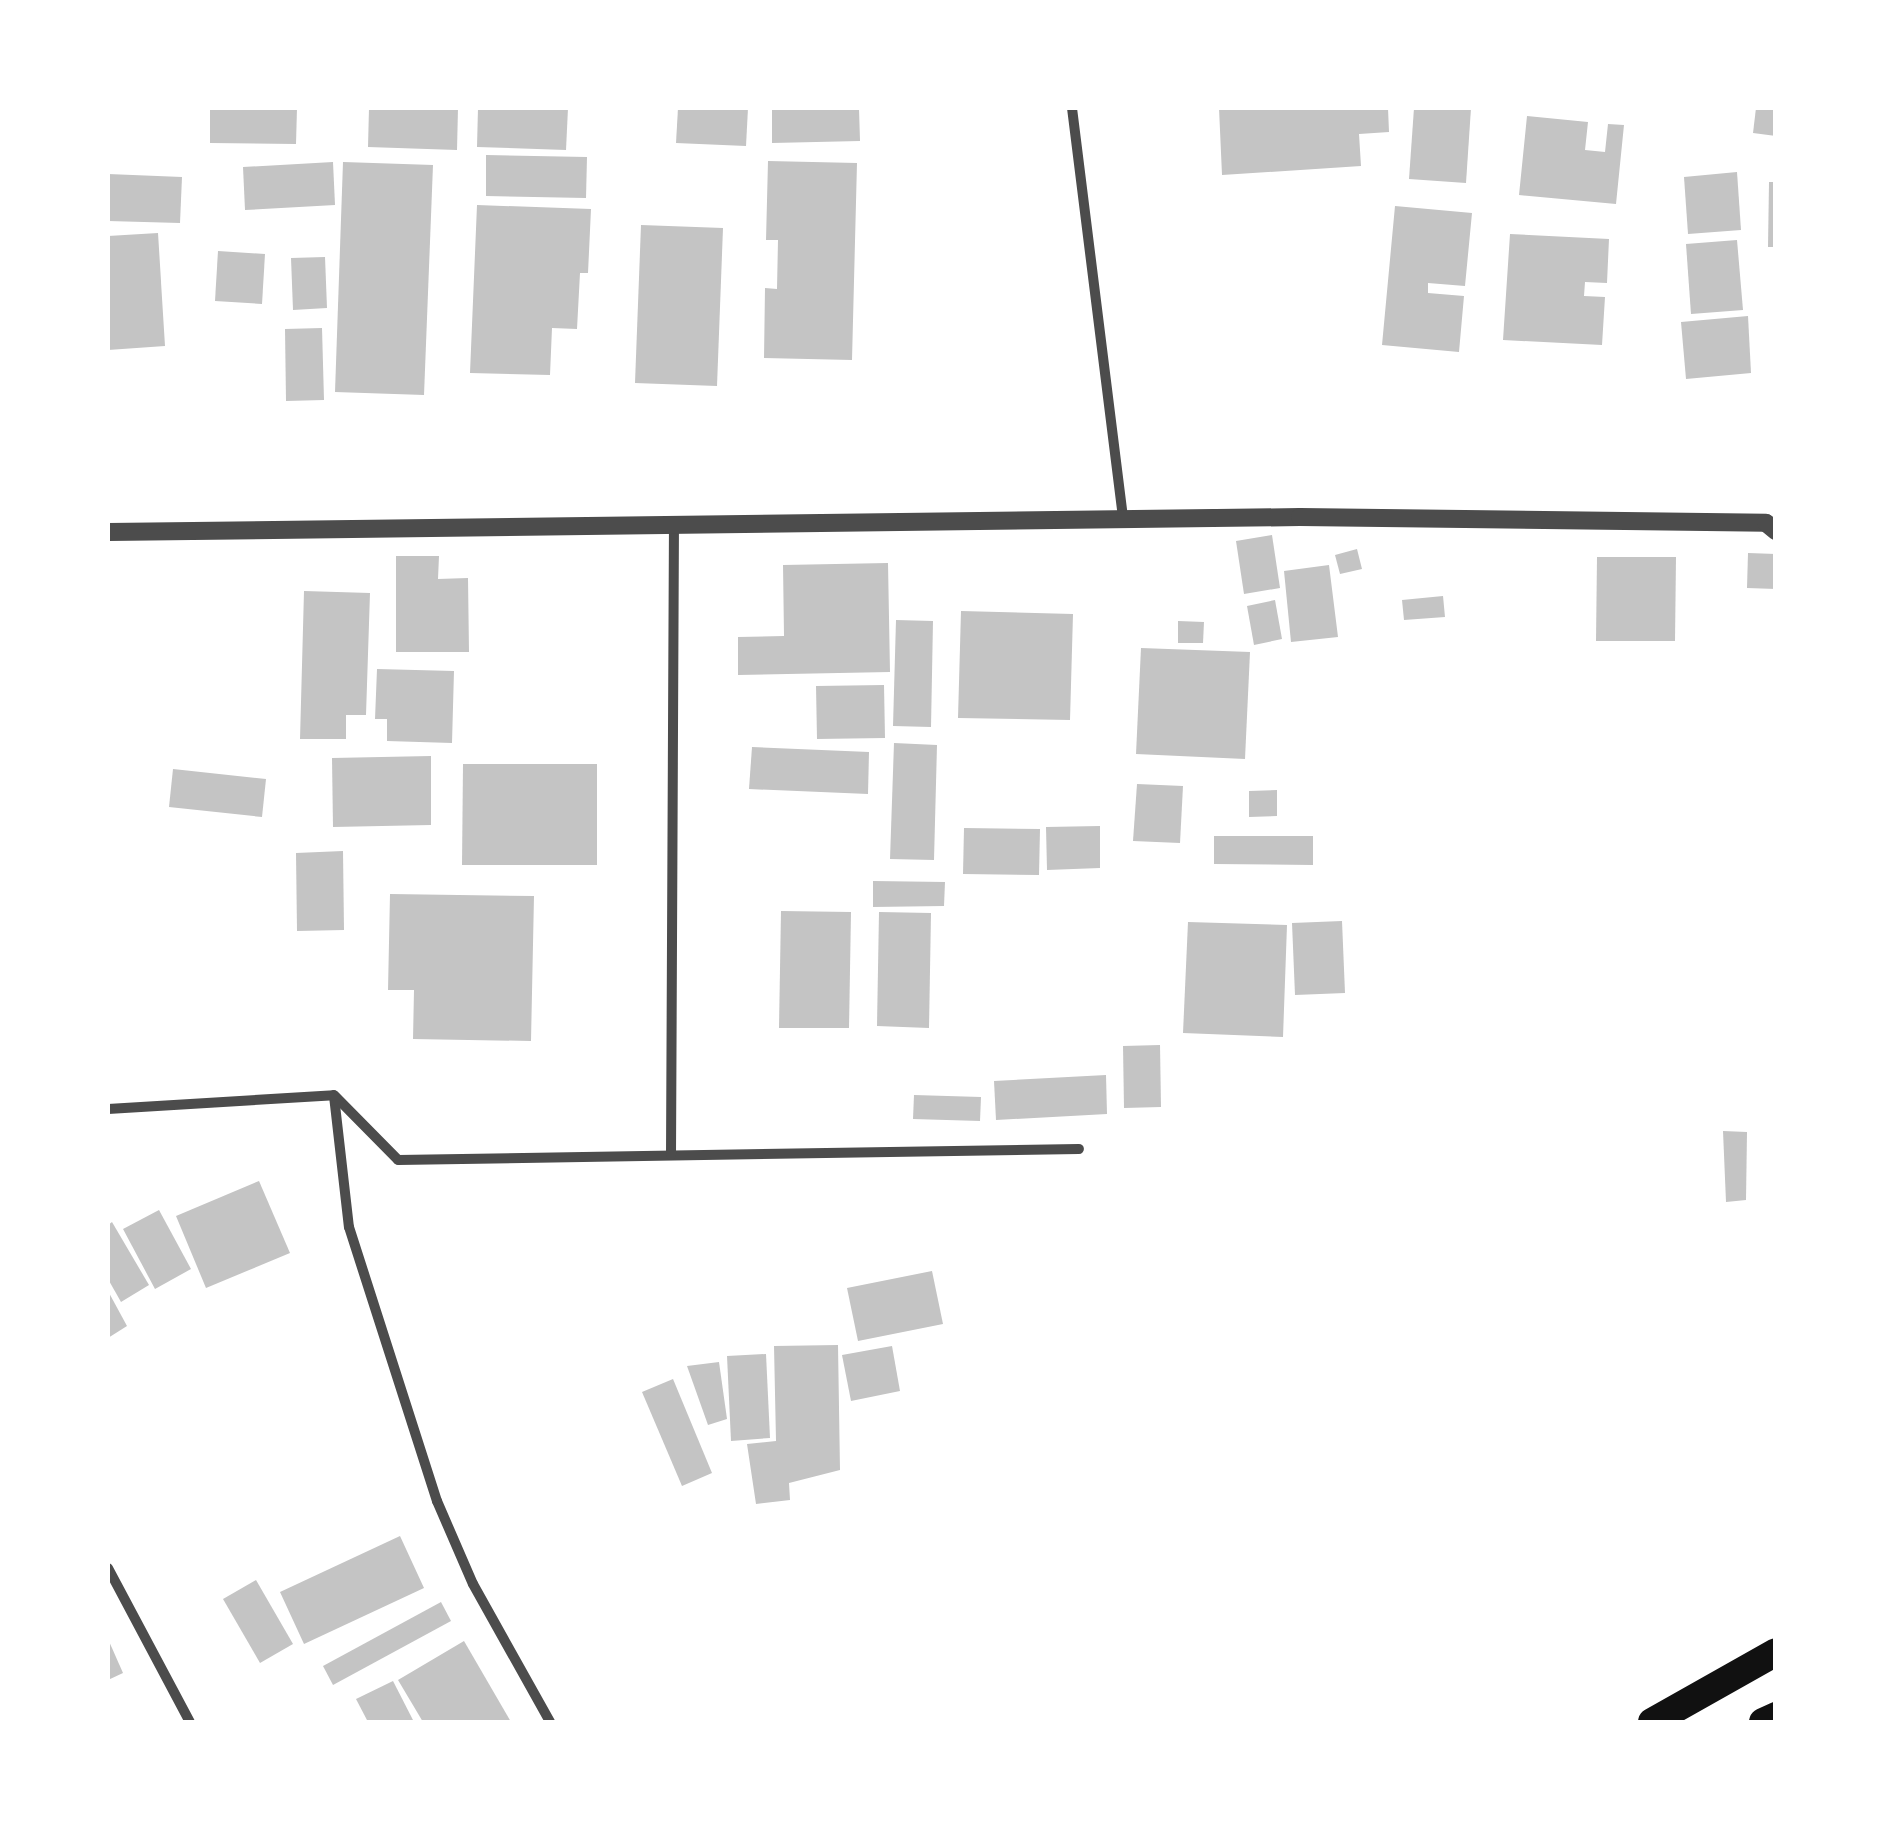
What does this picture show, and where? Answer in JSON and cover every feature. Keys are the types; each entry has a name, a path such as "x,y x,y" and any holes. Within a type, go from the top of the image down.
{"highway":[{"path":"1652,1722 1776,1652"},
{"path":"1764,1722 1776,1716"}],"street":[{"path":"1072,108 1123,519"},
{"path":"108,532 1123,519 1728,523 1766,524 1776,531"},
{"path":"671,1156 674,525"},
{"path":"334,1095 349,1226 437,1501 473,1584 550,1722"},
{"path":"108,1108 334,1095 398,1160 1078,1149"},
{"path":"108,1568 190,1722"}],"building":[{"path":"210,108 297,108 296,144 210,143"},
{"path":"369,108 458,108 457,150 368,147"},
{"path":"478,108 568,108 566,150 477,147"},
{"path":"678,108 748,108 746,146 676,143"},
{"path":"772,108 859,108 860,141 772,143"},
{"path":"1219,108 1388,108 1389,132 1359,134 1361,166 1222,175"},
{"path":"1414,108 1471,108 1466,183 1409,179"},
{"path":"1756,108 1776,108 1776,136 1753,133"},
{"path":"1527,116 1588,122 1585,150 1605,152 1608,124 1624,125 1616,204 1519,195"},
{"path":"486,155 587,157 586,198 486,196"},
{"path":"768,161 857,163 852,360 764,358 765,288 777,289 778,240 766,240"},
{"path":"333,162 335,205 245,210 243,167"},
{"path":"343,162 433,165 424,395 335,392"},
{"path":"1737,172 1741,230 1688,234 1684,177"},
{"path":"108,174 182,177 180,223 108,221"},
{"path":"1769,182 1776,182 1776,247 1768,247"},
{"path":"477,205 591,209 588,273 580,273 577,329 552,328 550,375 470,373"},
{"path":"1395,206 1472,213 1465,286 1428,283 1428,293 1464,296 1459,352 1382,345"},
{"path":"641,225 723,228 717,386 635,383"},
{"path":"158,233 165,346 108,350 108,236"},
{"path":"1510,234 1609,239 1607,283 1585,282 1584,296 1605,297 1602,345 1503,340"},
{"path":"1737,240 1743,310 1691,314 1686,244"},
{"path":"218,251 265,254 262,304 215,301"},
{"path":"325,257 327,308 293,310 291,258"},
{"path":"1748,316 1751,373 1686,379 1681,322"},
{"path":"322,328 324,400 286,401 285,329"},
{"path":"1272,535 1280,588 1244,594 1236,541"},
{"path":"1357,549 1362,569 1340,574 1335,555"},
{"path":"1748,553 1776,554 1776,589 1747,588"},
{"path":"396,556 439,556 438,579 468,578 469,652 396,652"},
{"path":"1597,557 1676,557 1675,641 1596,641"},
{"path":"888,563 890,672 738,675 738,637 784,636 783,565"},
{"path":"1329,565 1338,637 1291,642 1284,571"},
{"path":"304,591 370,593 366,715 346,715 346,739 300,739"},
{"path":"1443,596 1445,617 1404,620 1402,600"},
{"path":"1275,600 1282,639 1254,645 1247,606"},
{"path":"961,611 1073,614 1070,720 958,718"},
{"path":"896,620 933,621 931,727 893,726"},
{"path":"1178,621 1204,622 1203,643 1178,643"},
{"path":"1141,648 1250,652 1245,759 1136,754"},
{"path":"377,669 454,671 452,743 387,741 387,719 375,719"},
{"path":"884,685 885,738 817,739 816,686"},
{"path":"894,743 937,745 934,860 890,859"},
{"path":"752,747 869,752 868,794 749,789"},
{"path":"431,756 431,825 333,827 332,758"},
{"path":"463,764 597,764 597,865 462,865"},
{"path":"173,769 266,779 262,817 169,807"},
{"path":"1137,784 1183,786 1180,843 1133,841"},
{"path":"1277,790 1277,816 1249,817 1249,791"},
{"path":"1100,826 1100,868 1047,870 1046,827"},
{"path":"964,828 1040,829 1039,875 963,874"},
{"path":"1214,836 1313,836 1313,865 1214,864"},
{"path":"343,851 344,930 297,931 296,853"},
{"path":"873,881 945,882 944,906 873,907"},
{"path":"390,894 534,896 531,1041 413,1039 414,990 388,990"},
{"path":"781,911 851,912 849,1028 779,1028"},
{"path":"879,912 931,913 929,1028 877,1026"},
{"path":"1342,921 1345,993 1295,995 1292,923"},
{"path":"1188,922 1287,925 1283,1037 1183,1033"},
{"path":"1160,1045 1161,1107 1124,1108 1123,1046"},
{"path":"1106,1075 1107,1114 996,1120 994,1081"},
{"path":"914,1095 981,1097 980,1121 913,1119"},
{"path":"1723,1131 1747,1132 1746,1200 1726,1202"},
{"path":"259,1181 290,1253 206,1288 176,1216"},
{"path":"159,1210 191,1269 155,1289 123,1229"},
{"path":"112,1222 149,1285 121,1302 108,1279 108,1225"},
{"path":"932,1271 943,1324 858,1341 847,1288"},
{"path":"108,1291 127,1326 108,1338"},
{"path":"838,1345 840,1470 789,1483 790,1500 756,1504 747,1444 776,1441 774,1346"},
{"path":"892,1346 900,1391 851,1401 842,1355"},
{"path":"766,1354 770,1438 731,1441 727,1356"},
{"path":"719,1362 727,1419 708,1425 687,1366"},
{"path":"673,1379 712,1473 682,1486 642,1392"},
{"path":"400,1536 424,1588 304,1644 280,1592"},
{"path":"256,1580 293,1644 260,1663 223,1599"},
{"path":"441,1602 451,1621 333,1685 323,1666"},
{"path":"108,1639 123,1673 108,1680"},
{"path":"464,1641 511,1722 423,1722 398,1680"},
{"path":"393,1681 414,1722 368,1722 356,1699"}]}
